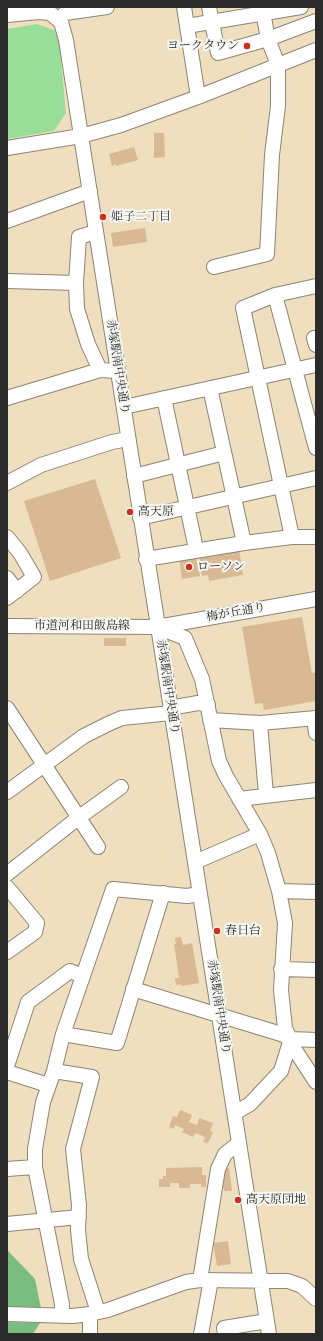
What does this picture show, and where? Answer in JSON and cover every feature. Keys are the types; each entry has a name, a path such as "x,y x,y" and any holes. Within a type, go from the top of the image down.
{"street":[{"path":"66,40 64,10 107,7"},
{"path":"184,7 198,97"},
{"path":"208,7 218,53 268,39 316,21"},
{"path":"187,26 263,10 301,7"},
{"path":"214,267 267,254 272,155 278,106 278,65 268,39 263,10"},
{"path":"7,15 39,12 50,13 61,22 66,40"},
{"name":"赤塚駅南中央通り","path":"66,40 124,407 146,559 268,1328"},
{"path":"7,148 81,136 128,122 198,97 316,50"},
{"path":"7,221 90,191"},
{"path":"96,232 79,237 76,283 77,310 88,344 100,370"},
{"path":"7,281 76,283"},
{"path":"292,537 243,308 275,295 316,286"},
{"path":"275,295 316,448"},
{"path":"124,407 316,365"},
{"path":"7,398 100,370 118,370"},
{"path":"210,388 244,543"},
{"path":"164,398 196,549"},
{"path":"7,483 41,465 112,442 128,439"},
{"path":"134,476 224,454"},
{"path":"140,518 316,478"},
{"path":"7,537 20,553 34,577 12,594 7,578"},
{"path":"146,559 196,549 292,537 316,537"},
{"name":"梅が丘通り","path":"157,627 316,599"},
{"name":"市道河和田飯島線","path":"7,626 157,627"},
{"path":"157,627 185,638 202,679 220,761 239,799 260,834 268,853 280,892 285,924 281,969 282,1006 286,1028 302,1061 316,1082"},
{"path":"7,792 84,736 110,723 122,718 171,711 198,703 208,705"},
{"path":"7,708 98,847"},
{"path":"210,720 260,723 315,718 316,733"},
{"path":"260,723 266,795"},
{"path":"7,874 78,818 121,787"},
{"path":"239,799 316,790"},
{"path":"195,862 260,834"},
{"path":"62,1316 35,1167 38,1127 48,1085 54,1071 63,1034 113,889 187,896 200,894"},
{"path":"280,892 316,892"},
{"path":"63,1034 117,1043 132,989 163,893"},
{"path":"7,952 35,932 37,923 10,895"},
{"path":"281,969 316,970"},
{"path":"7,1066 28,1002 70,971 83,976"},
{"path":"132,989 219,1015 291,1039 316,1040"},
{"path":"235,1113 250,1104 281,1071 291,1039"},
{"path":"54,1071 92,1078 73,1149 79,1205 78,1230 81,1259 94,1313 90,1334"},
{"path":"7,1072 48,1085"},
{"path":"201,1334 205,1280 218,1169 225,1154 239,1143"},
{"path":"7,1169 35,1167"},
{"path":"7,1224 79,1217"},
{"path":"7,1314 62,1316 94,1313 186,1282 205,1280 260,1280 295,1283 310,1292 316,1299"},
{"path":"225,1334 224,1328 268,1328"}],"green space":[{"path":"37,24 54,30 59,39 66,113 54,131 7,139 7,29"},
{"path":"7,1250 35,1279 41,1308 7,1308"},
{"path":"7,1322 40,1323 33,1334 7,1334"}],"building":[{"path":"154,133 164,133 165,157 154,158"},
{"path":"134,147 138,160 112,166 109,154"},
{"path":"145,228 147,242 113,247 111,233"},
{"path":"95,479 121,558 50,581 24,501"},
{"path":"239,549 243,575 209,581 208,575 202,576 199,556"},
{"name":"ローソン","path":"196,556 200,576 182,579 179,559"},
{"path":"302,617 312,673 316,672 316,701 264,710 263,703 255,704 242,627"},
{"path":"104,638 126,638 126,646 104,646"},
{"path":"181,937 183,945 192,943 199,983 181,986 181,984 176,985 175,978 179,978 174,944 176,944 175,938"},
{"path":"180,1110 192,1115 189,1122 197,1125 199,1118 213,1123 210,1131 213,1132 208,1143 203,1142 205,1137 195,1133 193,1137 182,1132 184,1129 175,1125 174,1129 169,1127 173,1116 177,1117"},
{"path":"202,1167 202,1175 206,1175 206,1187 201,1187 201,1184 190,1184 190,1188 179,1188 179,1183 170,1183 170,1187 159,1187 159,1179 163,1179 163,1176 166,1176 166,1168"},
{"path":"224,1168 229,1168 232,1191 224,1191 224,1188 222,1188"},
{"path":"228,1241 231,1264 217,1266 213,1243"}],"place":[{"name":"ヨークタウン","path":"247,46"},
{"name":"姫子二丁目","path":"103,217"},
{"name":"高天原","path":"130,512"},
{"name":"ローソン","path":"189,567"},
{"name":"春日台","path":"217,931"},
{"name":"高天原団地","path":"238,1200"}]}
